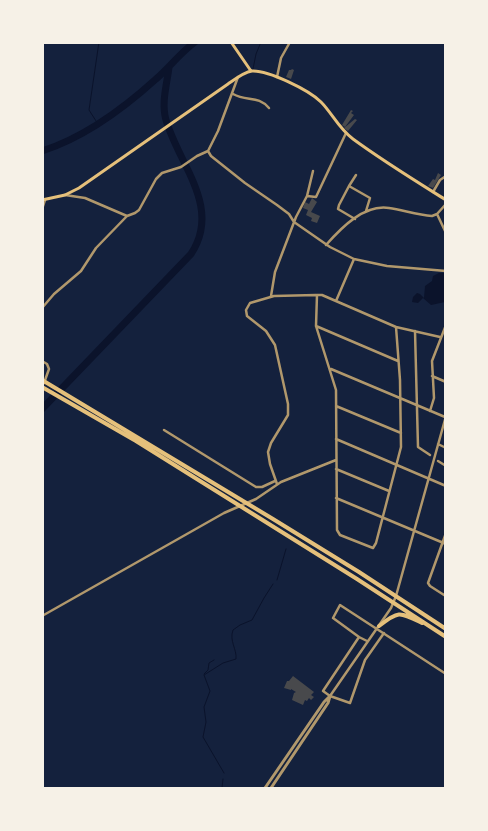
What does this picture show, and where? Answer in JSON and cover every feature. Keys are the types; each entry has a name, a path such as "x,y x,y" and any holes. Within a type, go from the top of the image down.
{"highway":[{"path":"44,383 67,393 396,596 446,629"},
{"path":"44,383 48,390 136,441 394,602 446,637"},
{"path":"378,627 394,615 400,614 435,630"}],"main road":[{"path":"231,42 251,71"},
{"path":"44,200 65,195 78,188 238,77 251,71 278,77 319,100 346,133 411,179 446,200"}],"street":[{"path":"278,77 282,58 290,42"},
{"path":"42,308 54,294 81,271 96,248 127,216 135,214 139,210 159,176 169,170 181,167 208,151 233,94 238,77"},
{"path":"233,94 242,99 257,100 269,108"},
{"path":"307,196 316,197 346,133"},
{"path":"208,151 211,156 289,214 294,222 326,245 354,259 394,267 446,271"},
{"path":"271,296 275,272 294,222 307,196 312,171"},
{"path":"355,219 338,209 356,175"},
{"path":"433,192 440,180 446,176"},
{"path":"349,186 370,198 366,211"},
{"path":"65,195 85,198 127,216"},
{"path":"42,209 44,200"},
{"path":"326,245 366,211 389,208 429,216 437,214 446,204"},
{"path":"437,214 446,233"},
{"path":"336,302 354,259"},
{"path":"317,295 316,326 336,390 336,530 340,535 372,548 376,543 401,447 396,327"},
{"path":"277,484 268,452 271,443 288,415 288,404 275,345 266,331 247,316 246,310 250,303 271,296 322,295 396,327 440,337"},
{"path":"430,411 434,398 432,361 445,325"},
{"path":"316,326 398,361"},
{"path":"415,331 418,447 430,456"},
{"path":"42,361 48,366 44,383"},
{"path":"265,788 394,602 445,417 330,369"},
{"path":"432,376 446,382"},
{"path":"336,406 401,433"},
{"path":"164,430 256,487 262,487 275,480"},
{"path":"336,439 446,486"},
{"path":"438,444 446,448"},
{"path":"42,616 239,506 256,499 277,484 336,460"},
{"path":"438,461 446,466"},
{"path":"336,469 389,492"},
{"path":"336,498 444,543"},
{"path":"446,533 444,543 428,583 444,595 446,593"},
{"path":"367,642 333,618 340,605 378,627 384,633 446,674"},
{"path":"360,637 323,691 330,696 350,703 365,660 384,633"},
{"path":"270,788 328,703 330,696"}],"water":[{"path":"445,273 445,302 431,305 423,298 418,303 412,302 413,297 417,293 424,298 425,286 432,281 433,276"}],"building":[{"path":"289,70 294,70 291,79 286,77"},
{"path":"351,110 353,111 351,113 354,115 345,127 342,125"},
{"path":"355,119 357,120 348,131 344,128"},
{"path":"438,173 441,175 433,188 428,186 433,179 435,180"},
{"path":"312,198 317,202 311,212 320,216 317,223 311,221 312,218 306,215 308,210 303,208 305,202 309,204"},
{"path":"293,676 314,692 311,695 314,697 311,700 309,698 307,701 305,700 303,705 292,700 296,692 284,688 287,681"}],"waterway":[{"path":"98,124 89,110 99,42"},
{"path":"42,151 73,138 117,111 156,79 195,42"},
{"path":"253,69 261,42"},
{"path":"42,409 191,254 199,237 202,220 200,203 195,186 166,120 164,100 169,67"},
{"path":"277,580 286,549"},
{"path":"224,773 203,737 206,722 204,707 210,691 204,675 223,663 236,659 232,638 233,630 252,620 273,584"},
{"path":"204,674 208,670 209,663 214,660"},
{"path":"222,788 223,779"}]}
